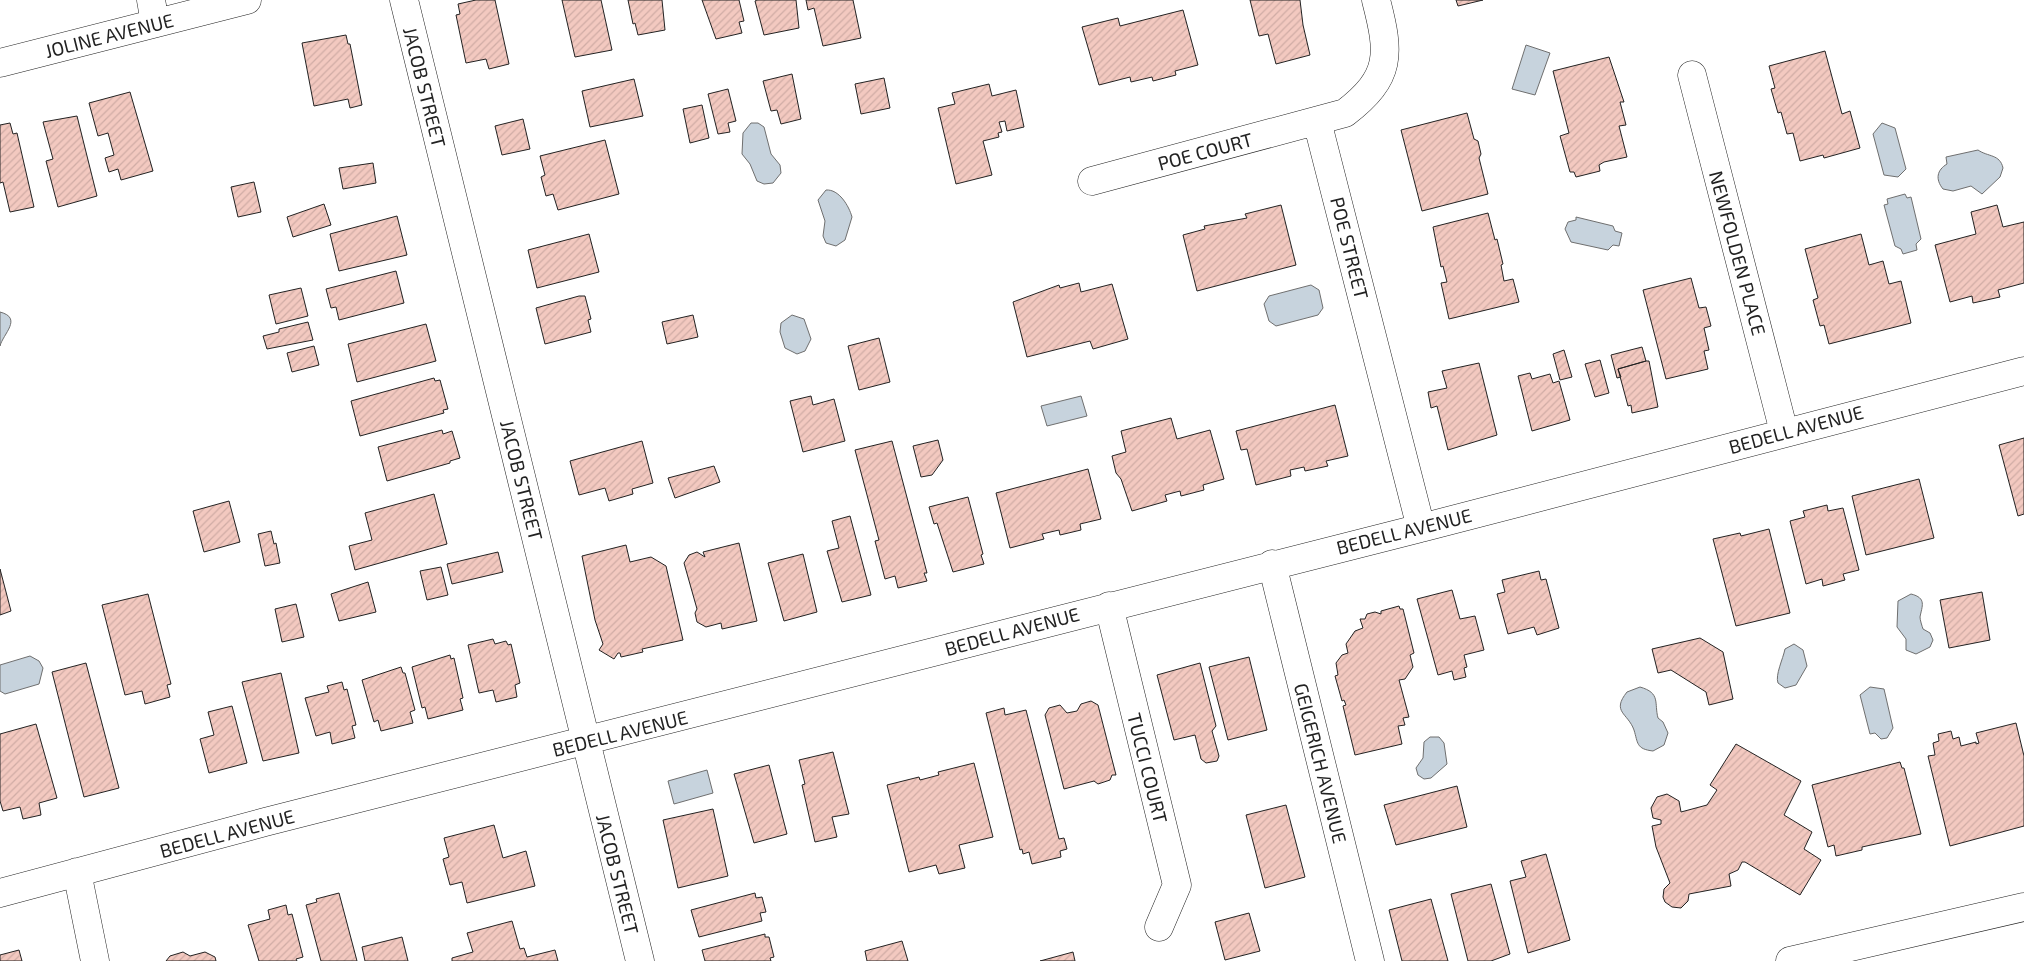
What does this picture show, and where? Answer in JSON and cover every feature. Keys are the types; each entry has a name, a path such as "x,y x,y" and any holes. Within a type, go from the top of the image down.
{"street":[{"name":"JOLINE AVENUE","path":"0,63 153,12 247,0"},
{"name":"JACOB STREET","path":"404,0 640,961"},
{"path":"1317,121 1345,113 1366,97 1380,74 1386,48 1376,0"},
{"name":"NEWFOLDEN PLACE","path":"1692,75 1784,432"},
{"name":"POE COURT","path":"1092,181 1317,121"},
{"name":"POE STREET","path":"1317,121 1421,528"},
{"name":"BEDELL AVENUE","path":"0,893 2024,371"},
{"name":"GEIGERICH AVENUE","path":"1272,564 1370,961"},
{"name":"TUCCI COURT","path":"1109,606 1177,885 1159,927"},
{"path":"77,872 95,961"},
{"path":"1800,960 2024,907"}],"shaded area":[{"path":"1526,45 1550,53 1535,95 1512,89"},
{"path":"751,123 758,123 764,127 771,154 780,165 781,173 773,183 764,184 757,181 750,164 742,154 743,133"},
{"path":"1882,123 1895,128 1906,169 1898,177 1884,175 1873,134"},
{"path":"1978,150 1999,160 2003,168 2000,177 1982,194 1971,186 1953,191 1943,189 1938,175 1947,164 1946,157"},
{"path":"826,190 831,190 839,195 846,203 852,217 845,240 836,246 826,243 823,236 825,221 818,200"},
{"path":"1905,194 1907,198 1911,197 1921,239 1916,244 1917,250 1903,254 1901,249 1895,246 1884,205 1888,204 1887,199"},
{"path":"1576,217 1613,226 1615,231 1622,233 1619,246 1613,245 1608,250 1571,242 1565,229 1568,222 1576,220"},
{"path":"1311,285 1319,290 1323,308 1318,315 1276,326 1269,321 1264,304 1269,296"},
{"path":"0,312 7,315 11,322 0,346"},
{"path":"792,315 804,319 811,339 805,351 797,354 785,348 780,332 781,323"},
{"path":"1081,396 1087,416 1047,426 1041,406"},
{"path":"1911,594 1921,600 1920,617 1923,629 1930,633 1933,640 1930,647 1916,654 1906,650 1906,639 1897,627 1898,601"},
{"path":"1794,644 1803,650 1807,666 1796,685 1785,688 1778,683 1778,671 1785,649"},
{"path":"30,656 39,661 43,668 39,684 5,694 0,691 0,665"},
{"path":"1640,687 1647,689 1654,695 1658,718 1663,722 1668,733 1664,745 1653,751 1643,749 1639,745 1634,730 1622,712 1620,704 1627,692"},
{"path":"1870,687 1884,689 1893,728 1887,738 1881,739 1875,733 1870,734 1860,695"},
{"path":"1430,737 1439,737 1444,743 1447,764 1431,778 1424,779 1418,775 1416,768 1423,758 1424,742"},
{"path":"707,770 713,793 674,804 668,781"}],"building":[{"path":"476,0 495,0 509,64 489,69 486,59 466,63 456,15 460,14 458,4"},
{"path":"562,0 601,0 612,50 575,57"},
{"path":"628,0 662,0 665,30 638,35 635,23 633,24"},
{"path":"702,0 739,0 744,21 739,22 742,33 716,39"},
{"path":"796,0 799,28 764,35 755,1"},
{"path":"806,0 853,0 861,38 823,46 814,8 808,10"},
{"path":"1250,0 1300,0 1303,25 1310,55 1276,64 1268,34 1259,36"},
{"path":"1456,0 1483,0 1458,6"},
{"path":"1183,10 1198,65 1175,71 1176,75 1153,81 1152,77 1131,82 1130,77 1099,85 1082,27 1118,18 1120,26"},
{"path":"346,35 348,44 350,44 362,105 350,108 348,99 314,106 302,43"},
{"path":"1825,51 1842,114 1850,111 1860,148 1824,158 1823,155 1800,161 1793,133 1787,134 1781,112 1778,113 1771,89 1775,88 1769,66"},
{"path":"1609,57 1624,102 1620,102 1626,125 1619,126 1627,157 1604,162 1599,165 1600,171 1576,177 1574,172 1570,172 1560,136 1569,133 1553,71"},
{"path":"792,74 801,119 781,124 777,110 771,111 763,81"},
{"path":"884,78 890,108 861,114 855,84"},
{"path":"634,79 643,116 590,127 582,91"},
{"path":"989,84 992,96 1016,90 1024,127 1007,131 1005,121 999,122 1002,132 998,133 999,137 983,141 992,175 956,184 938,108 955,104 952,93"},
{"path":"728,89 736,121 728,123 730,132 718,134 708,94"},
{"path":"130,92 153,171 121,180 118,169 109,172 105,158 114,155 108,133 98,136 89,103"},
{"path":"702,105 709,138 690,143 683,109"},
{"path":"1467,113 1474,139 1478,141 1481,154 1479,158 1488,194 1422,211 1401,130"},
{"path":"77,116 97,196 58,207 46,161 53,159 43,122"},
{"path":"523,119 530,149 502,155 495,126"},
{"path":"10,123 13,134 17,133 34,207 10,212 3,182 0,183 0,125"},
{"path":"605,140 619,194 558,210 553,194 546,196 541,177 545,175 540,156"},
{"path":"373,163 376,183 343,189 339,168"},
{"path":"254,182 261,212 238,217 231,187"},
{"path":"324,204 331,225 293,237 287,217"},
{"path":"1281,205 1296,265 1197,291 1183,235 1205,229 1204,226 1247,218 1245,214"},
{"path":"1997,205 2003,227 2024,222 2024,283 1998,290 2000,297 1973,303 1972,296 1950,302 1935,245 1976,234 1971,212"},
{"path":"1488,213 1503,264 1501,265 1504,281 1513,279 1519,302 1449,319 1441,283 1447,282 1443,266 1441,267 1433,227"},
{"path":"397,216 407,255 339,271 330,234"},
{"path":"589,234 599,272 537,288 528,250"},
{"path":"1861,234 1869,265 1883,261 1889,284 1901,281 1911,323 1829,344 1824,325 1820,326 1813,300 1818,298 1805,249"},
{"path":"396,271 404,303 339,320 336,307 331,308 326,289"},
{"path":"1691,278 1699,308 1706,307 1711,326 1704,328 1709,350 1704,351 1708,369 1666,379 1643,290"},
{"path":"1079,283 1081,292 1112,284 1128,339 1093,349 1090,341 1027,357 1013,302 1059,285 1060,288"},
{"path":"301,288 308,316 276,324 269,295"},
{"path":"585,296 591,319 588,320 591,332 545,344 536,308"},
{"path":"693,315 698,337 667,344 662,322"},
{"path":"308,322 313,340 267,349 263,336 279,332 279,329"},
{"path":"426,324 436,361 357,382 348,344"},
{"path":"879,338 890,382 859,390 848,346"},
{"path":"314,346 319,365 292,372 287,353"},
{"path":"1642,347 1646,361 1618,369 1621,377 1617,378 1611,355"},
{"path":"1564,350 1572,377 1560,380 1553,354"},
{"path":"1600,360 1609,393 1595,397 1585,364"},
{"path":"1649,361 1658,407 1632,413 1631,405 1628,406 1618,369"},
{"path":"1479,363 1497,435 1448,450 1437,406 1431,408 1428,392 1447,388 1442,371"},
{"path":"1530,373 1532,379 1550,374 1553,383 1559,381 1570,420 1532,431 1518,376"},
{"path":"434,378 435,381 440,380 448,409 443,410 444,413 360,436 351,401"},
{"path":"811,396 813,405 834,399 845,441 803,452 790,401"},
{"path":"1335,405 1348,456 1326,461 1328,466 1305,471 1304,467 1290,470 1291,476 1256,485 1247,449 1241,450 1236,431"},
{"path":"1171,418 1177,439 1210,430 1224,479 1203,485 1204,490 1181,496 1180,491 1165,495 1167,501 1132,511 1121,479 1116,473 1112,456 1126,452 1121,431"},
{"path":"442,430 443,434 452,431 460,458 450,461 450,463 387,481 378,447"},
{"path":"2024,438 2024,514 2018,516 1999,445"},
{"path":"938,440 943,460 932,475 921,477 913,446"},
{"path":"642,441 653,483 632,489 633,494 609,501 605,488 579,495 570,461"},
{"path":"892,441 927,573 924,573 927,581 898,588 895,576 885,579 875,541 879,540 855,450"},
{"path":"714,466 720,482 675,498 668,478"},
{"path":"1088,469 1101,519 1080,524 1081,530 1060,535 1059,530 1042,534 1044,539 1010,548 996,493"},
{"path":"1919,479 1934,538 1866,555 1852,496"},
{"path":"434,494 447,544 355,570 349,546 372,540 365,513"},
{"path":"968,497 984,564 953,572 937,523 934,524 929,507"},
{"path":"229,501 240,542 204,552 193,511"},
{"path":"1827,505 1828,511 1843,508 1859,570 1843,574 1845,580 1823,586 1822,579 1806,584 1790,521 1805,517 1803,511"},
{"path":"850,516 871,595 842,602 827,551 839,548 832,521"},
{"path":"1769,529 1790,613 1736,626 1713,539 1740,533 1741,536"},
{"path":"271,531 274,544 276,543 280,563 265,566 258,534"},
{"path":"739,543 757,621 722,629 721,623 706,627 697,622 695,613 697,609 684,563 689,555 697,552 705,557 703,552"},
{"path":"626,545 630,562 651,557 666,566 683,640 642,649 643,652 621,657 620,653 618,653 614,659 599,650 603,644 595,620 582,556"},
{"path":"498,552 503,572 452,584 447,564"},
{"path":"803,554 817,612 784,621 768,563"},
{"path":"441,567 448,595 427,600 420,571"},
{"path":"0,569 11,611 0,615"},
{"path":"1539,571 1541,580 1546,579 1559,628 1537,635 1534,627 1508,634 1497,594 1505,592 1502,580"},
{"path":"368,582 376,612 339,621 331,594"},
{"path":"1452,590 1460,619 1475,616 1484,650 1464,655 1467,667 1464,668 1466,677 1454,680 1452,671 1438,675 1417,599"},
{"path":"1982,592 1990,640 1949,648 1940,600"},
{"path":"148,594 171,684 167,685 170,697 145,704 142,691 125,695 102,605"},
{"path":"296,604 304,637 282,642 275,609"},
{"path":"1399,606 1400,609 1403,609 1414,653 1410,655 1413,667 1405,679 1399,680 1409,717 1403,718 1405,725 1398,726 1402,744 1355,755 1343,706 1346,705 1344,700 1342,701 1335,676 1338,675 1336,663 1342,655 1348,653 1346,644 1355,631 1363,628 1360,619 1365,619 1367,614 1375,612 1381,614 1381,611"},
{"path":"1700,638 1723,652 1733,699 1709,705 1706,692 1671,670 1658,673 1652,649"},
{"path":"493,639 495,644 506,641 508,645 511,644 520,683 515,685 517,697 496,702 493,690 479,693 468,645"},
{"path":"450,655 451,659 454,658 463,698 460,699 463,710 428,719 425,707 422,708 412,667"},
{"path":"1249,657 1267,730 1228,740 1209,667"},
{"path":"86,663 119,788 84,797 52,672"},
{"path":"1200,663 1216,726 1212,731 1219,756 1217,761 1206,763 1201,759 1195,735 1174,740 1157,675"},
{"path":"401,667 403,673 405,673 415,710 410,712 413,723 381,731 378,720 374,722 362,680"},
{"path":"281,673 299,753 263,761 242,682"},
{"path":"342,682 344,690 347,689 356,725 352,726 355,738 332,744 330,732 316,736 305,698 329,692 327,686"},
{"path":"1091,701 1098,705 1116,775 1112,775 1110,780 1098,784 1094,781 1064,789 1045,715 1049,708 1060,705 1067,713 1077,711 1081,704"},
{"path":"232,706 247,763 209,773 200,739 214,735 208,712"},
{"path":"1004,708 1005,715 1026,710 1059,839 1064,838 1067,849 1060,851 1061,857 1032,864 1029,852 1023,854 1022,849 1020,850 986,713"},
{"path":"2016,723 2024,756 2024,826 1950,846 1928,756 1935,755 1933,743 1939,741 1938,734 1951,731 1953,739 1959,737 1961,746 1976,742 1976,744 1979,743 1976,733"},
{"path":"36,724 57,798 39,803 41,815 23,819 20,807 3,811 0,801 0,734"},
{"path":"1736,744 1801,781 1784,815 1812,832 1804,849 1821,860 1800,895 1742,862 1738,870 1729,874 1731,886 1689,894 1688,901 1681,908 1672,907 1665,902 1663,897 1664,889 1670,883 1656,847 1652,826 1661,824 1661,820 1653,818 1651,808 1657,797 1667,794 1679,801 1681,812 1707,805 1717,790 1710,785"},
{"path":"833,752 849,814 832,817 837,837 815,842 802,785 805,784 799,760"},
{"path":"1900,762 1902,768 1904,768 1921,834 1862,847 1862,850 1836,856 1834,845 1828,847 1812,785"},
{"path":"974,763 993,837 959,845 965,868 939,874 936,865 909,872 887,785 919,777 920,780 939,775 938,772"},
{"path":"769,765 787,834 754,843 734,774"},
{"path":"1457,786 1467,827 1396,845 1384,805"},
{"path":"1286,805 1305,877 1265,888 1246,815"},
{"path":"713,809 728,876 678,888 663,820"},
{"path":"494,825 503,858 526,851 535,886 467,903 462,882 450,885 443,859 449,857 444,838"},
{"path":"1546,854 1570,940 1528,953 1510,881 1526,877 1521,861"},
{"path":"1491,884 1510,954 1491,961 1468,961 1451,894"},
{"path":"339,893 357,961 321,961 306,905 317,902 316,899"},
{"path":"755,893 756,898 762,897 766,912 760,913 762,921 699,937 691,910"},
{"path":"1431,899 1448,961 1402,961 1389,910"},
{"path":"286,905 288,915 292,914 303,957 296,959 297,961 259,961 248,925 270,919 268,910"},
{"path":"1249,913 1260,951 1225,960 1215,922"},
{"path":"512,921 520,949 524,948 527,957 555,950 558,961 452,961 452,958 473,952 467,933"},
{"path":"765,934 765,937 769,937 774,957 770,958 771,961 705,961 702,950"},
{"path":"402,937 408,961 365,961 362,947"},
{"path":"902,941 908,961 867,961 865,951"},
{"path":"19,950 22,961 0,961 0,955"},
{"path":"183,952 190,956 205,952 215,957 216,961 166,961 170,956"},
{"path":"1073,952 1075,961 1040,961"}]}
